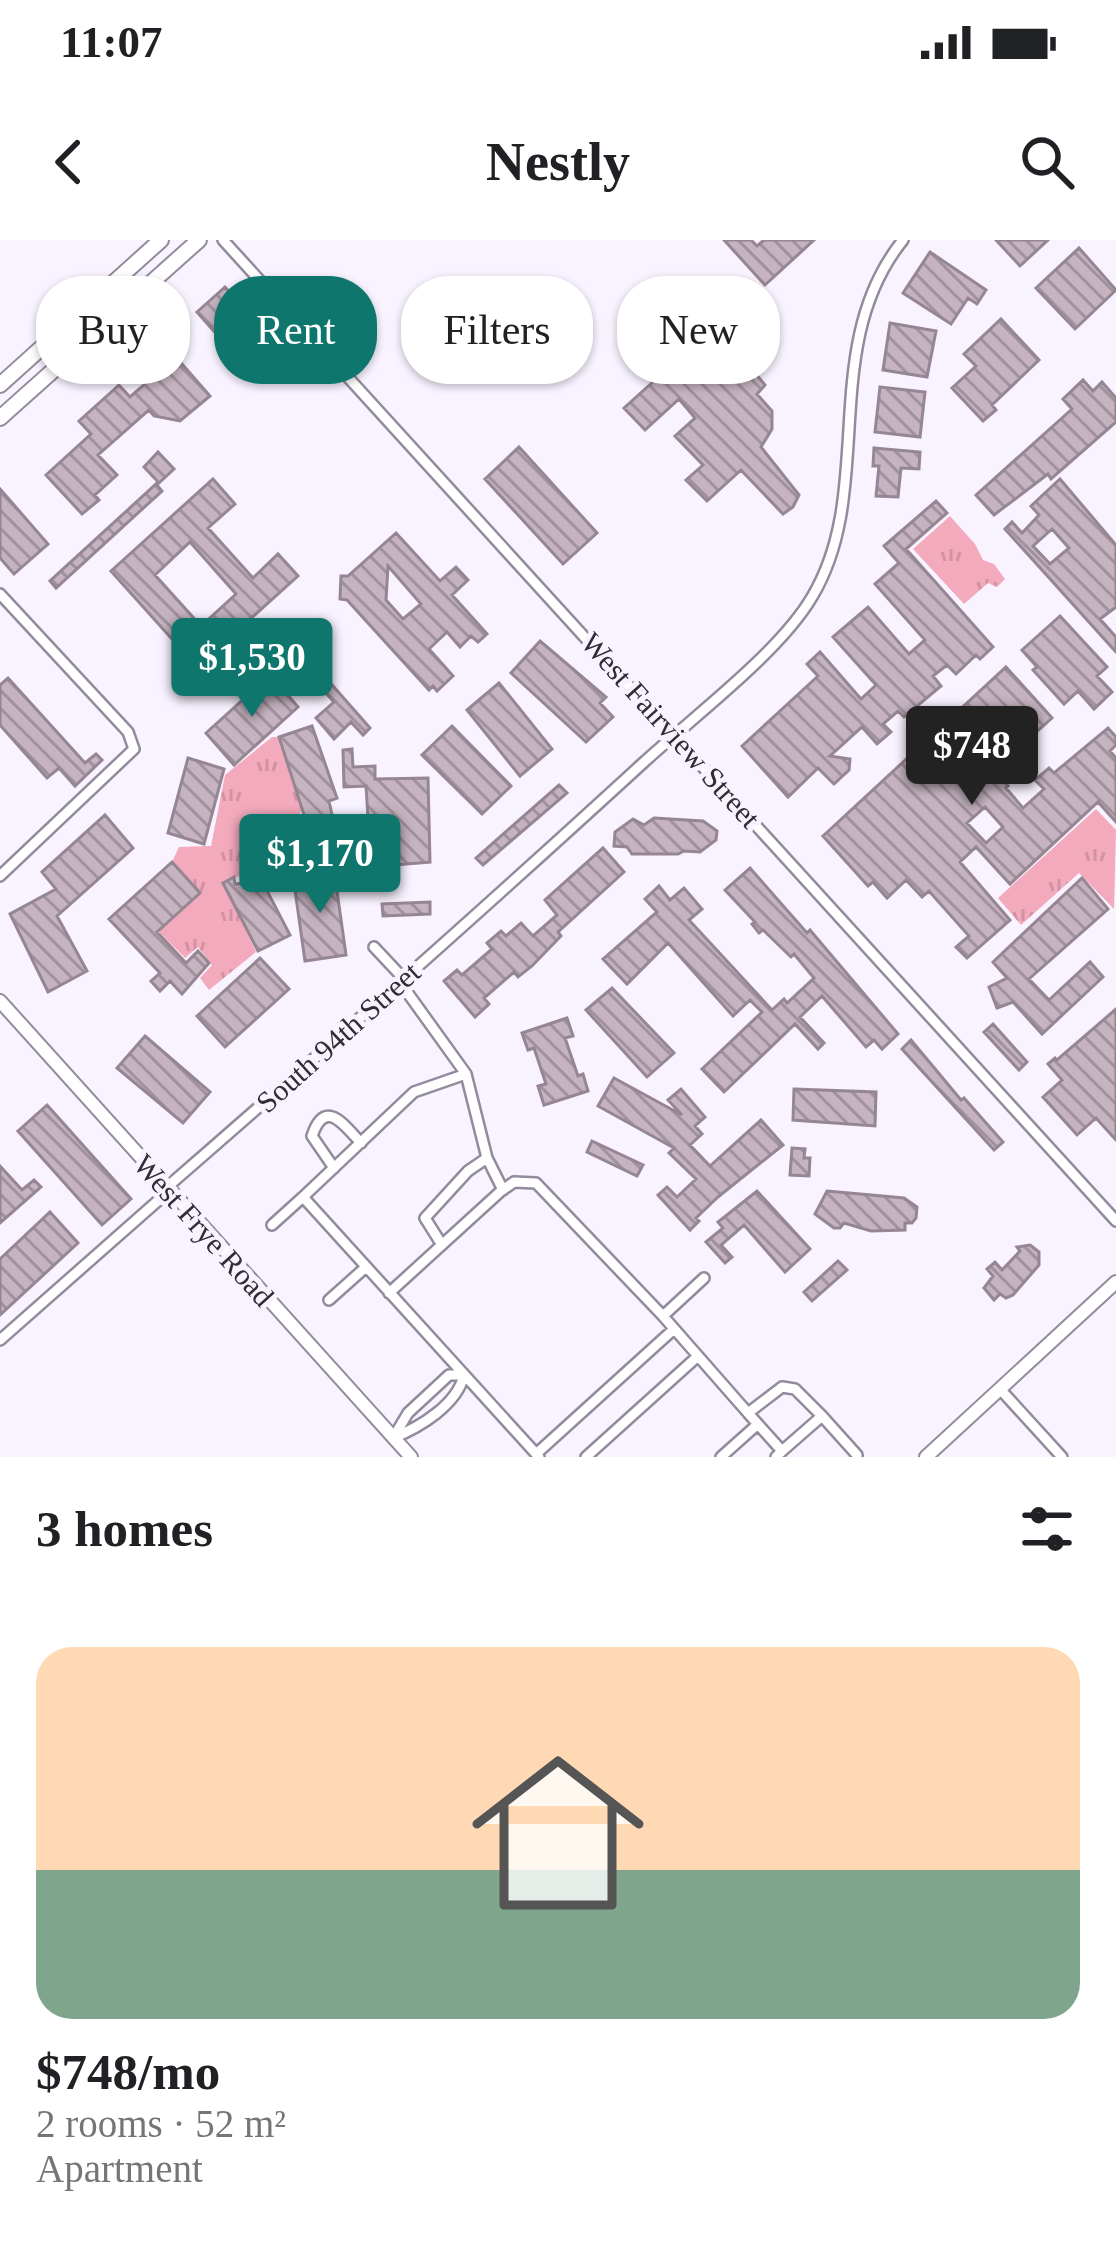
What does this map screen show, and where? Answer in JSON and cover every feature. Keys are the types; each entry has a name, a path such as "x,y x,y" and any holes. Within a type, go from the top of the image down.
{"main road":[{"path":"0,385 161,240"},
{"path":"0,418 199,240"}],"street":[{"name":"West Fairview Street","path":"223,240 1116,1222"},
{"name":"South 94th Street","path":"0,1340 784,634 825,572 839,512 861,322 875,280 903,240"},
{"path":"0,594 128,732 134,749 0,876"},
{"path":"374,947 404,979 407,992 466,1074 487,1158 503,1190"},
{"name":"West Frye Road","path":"0,1001 411,1457"},
{"path":"272,1225 414,1092 466,1074"},
{"path":"334,1168 312,1136 320,1120 337,1118 361,1143"},
{"path":"442,1245 426,1225 427,1213 487,1158"},
{"path":"389,1293 503,1190 525,1180 536,1183 663,1316 779,1454 822,1416"},
{"path":"303,1197 537,1455 674,1329"},
{"path":"328,1300 366,1267"},
{"path":"663,1316 704,1278"},
{"path":"926,1457 1116,1282"},
{"path":"586,1457 698,1356"},
{"path":"393,1438 419,1427 461,1389 464,1375"},
{"path":"393,1438 407,1413 449,1376 464,1375"},
{"path":"748,1412 782,1388 795,1389 857,1455"},
{"path":"1000,1389 1062,1457"},
{"path":"721,1457 758,1424"}],"green space":[{"path":"950,516 983,560 994,564 1005,579 997,587 988,583 964,604 913,549"},
{"path":"272,737 279,737 302,810 296,820 256,829 264,865 224,883 256,952 209,990 200,978 212,965 198,947 185,958 158,931 200,893 172,862 179,847 211,846 225,775"},
{"path":"1096,809 1116,830 1114,909 1079,873 1021,925 998,898"}],"building":[{"path":"724,240 751,240 757,246 764,240 814,240 775,276 757,276"},
{"path":"996,240 1048,240 1020,266"},
{"path":"1079,248 1116,290 1075,329 1036,288"},
{"path":"930,252 986,290 977,304 968,298 951,324 903,293"},
{"path":"214,297 214,331 197,312"},
{"path":"1001,319 1039,360 992,405 996,410 983,421 952,388 976,366 964,354"},
{"path":"890,323 936,331 927,377 883,370"},
{"path":"190,373 210,396 180,421 154,416 149,410 98,455 117,475 82,514 46,475 91,434 79,421 119,385 130,397 145,384 190,384"},
{"path":"1083,380 1093,391 1102,382 1116,398 1116,422 1051,479 1048,474 994,515 976,495 1072,409 1063,399"},
{"path":"651,384 764,384 757,394 772,411 772,429 761,447 799,495 793,507 783,514 741,470 707,501 686,480 703,465 675,436 695,418 679,399 645,430 624,408"},
{"path":"880,387 925,392 920,437 875,432"},
{"path":"519,447 597,533 563,564 485,479"},
{"path":"874,448 920,452 919,469 901,468 898,497 876,496 879,466 873,466"},
{"path":"158,452 174,469 159,483 144,467"},
{"path":"213,479 235,504 208,528 253,578 278,554 298,576 197,667 111,571","holes":["190,542 236,594 201,626 155,575"]},
{"path":"1060,479 1116,545 1116,607 1100,619 1116,637 1116,652 1005,529 1012,522 1022,533 1039,515 1031,506","holes":["1052,529 1069,548 1050,564 1033,546"]},
{"path":"156,484 162,491 56,588 50,581"},
{"path":"0,489 48,544 14,574 0,558"},
{"path":"936,501 947,513 906,549 993,647 956,674 947,665 933,676 941,686 904,717 898,711 883,724 891,732 877,744 862,727 830,756 850,759 849,770 834,784 818,768 788,797 742,746 818,676 807,664 820,652 861,699 876,685 833,637 868,607 909,654 925,640 875,584 899,563 884,546"},
{"path":"396,533 440,581 456,567 468,580 452,595 487,634 478,642 471,636 460,647 447,632 429,649 453,676 437,691 433,686 429,690 347,600 340,599 341,576 348,576","holes":["388,566 421,604 403,619 386,600"]},
{"path":"1060,616 1107,667 1097,676 1112,692 1094,709 1078,691 1064,704 1022,650"},
{"path":"289,636 370,728 363,735 351,722 334,739 316,718 334,702 280,644"},
{"path":"540,641 606,697 600,703 613,717 586,742 511,673"},
{"path":"1006,667 1052,718 994,770 1023,808 1044,789 1035,780 1049,768 1054,773 1108,728 1116,737 1110,751 1116,758 1116,822 1098,802 1010,884 976,847 960,862 1010,920 967,958 956,947 969,936 929,891 922,897 906,880 887,898 873,882 868,886 823,836","holes":["985,807 1003,827 986,843 967,823"]},
{"path":"270,675 298,707 234,765 206,733"},
{"path":"8,678 85,763 96,754 102,760 75,786 59,768 47,778 0,725 0,685"},
{"path":"499,683 552,749 520,776 467,710"},
{"path":"312,726 337,798 329,801 340,852 264,865 256,829 305,818 279,737"},
{"path":"452,726 511,786 482,814 422,755"},
{"path":"352,749 353,767 375,766 375,779 428,778 430,862 371,867 366,786 344,787 343,750"},
{"path":"188,758 224,769 204,844 168,833"},
{"path":"559,785 567,793 483,865 476,858"},
{"path":"105,815 133,848 57,916 87,971 48,992 10,914 56,889 42,872"},
{"path":"654,818 703,821 717,831 716,840 700,852 678,854 632,854 627,847 614,846 615,832 633,819 644,825"},
{"path":"603,848 624,872 558,932 561,936 532,966 518,977 514,972 484,998 489,1004 475,1017 444,981 457,970 462,975 492,949 487,943 501,931 506,936 521,923 533,936 557,915 545,900"},
{"path":"172,862 200,893 157,932 186,963 198,951 209,963 182,994 170,981 160,991 151,981 160,973 109,919"},
{"path":"750,868 898,1034 882,1049 874,1040 866,1047 822,996 800,1017 824,1043 818,1049 795,1024 724,1092 702,1069 762,1012 750,1000 733,1016 668,943 627,984 603,959 657,912 645,899 659,886 670,900 684,888 702,909 689,920 772,1010 784,999 787,1003 814,978 794,954 791,957 763,930 759,933 755,922 725,890"},
{"path":"334,870 346,955 305,961 293,876"},
{"path":"234,877 235,884 262,881 290,935 258,951 223,883"},
{"path":"1082,878 1108,909 1029,979 1049,1000 1090,962 1103,977 1042,1034 1013,1002 997,1008 989,987 1007,978 993,962"},
{"path":"430,902 430,914 383,916 382,904"},
{"path":"260,958 289,989 225,1047 197,1016"},
{"path":"612,988 674,1053 647,1077 586,1010"},
{"path":"1116,1009 1116,1140 1096,1118 1077,1135 1043,1097 1062,1080 1048,1064"},
{"path":"567,1018 573,1036 565,1038 588,1091 544,1105 538,1086 546,1084 534,1048 528,1050 522,1033"},
{"path":"993,1024 1027,1062 1019,1070 984,1032"},
{"path":"145,1036 210,1092 183,1123 117,1068"},
{"path":"911,1040 1003,1142 994,1150 902,1049"},
{"path":"614,1078 682,1115 668,1100 681,1089 705,1117 695,1126 702,1134 690,1145 710,1166 761,1120 783,1145 718,1197 690,1230 658,1195 667,1187 677,1197 696,1179 669,1153 674,1148 598,1106"},
{"path":"794,1089 876,1092 875,1126 793,1120"},
{"path":"47,1105 131,1199 102,1225 18,1131"},
{"path":"592,1141 643,1165 637,1176 587,1152"},
{"path":"792,1148 805,1149 804,1158 810,1158 809,1176 790,1175"},
{"path":"0,1166 22,1190 34,1180 41,1187 0,1223"},
{"path":"757,1191 810,1249 785,1272 744,1225 721,1245 732,1257 725,1263 706,1242 723,1228 718,1222"},
{"path":"827,1191 904,1198 917,1207 916,1218 905,1223 905,1230 871,1231 844,1223 834,1228 815,1214"},
{"path":"50,1212 78,1243 0,1315 0,1259"},
{"path":"1030,1245 1039,1252 1039,1265 1013,1295 1000,1294 994,1300 984,1288 993,1276 987,1269 995,1262 1002,1270 1020,1251 1017,1247"},
{"path":"838,1261 847,1270 812,1301 804,1292"}]}
